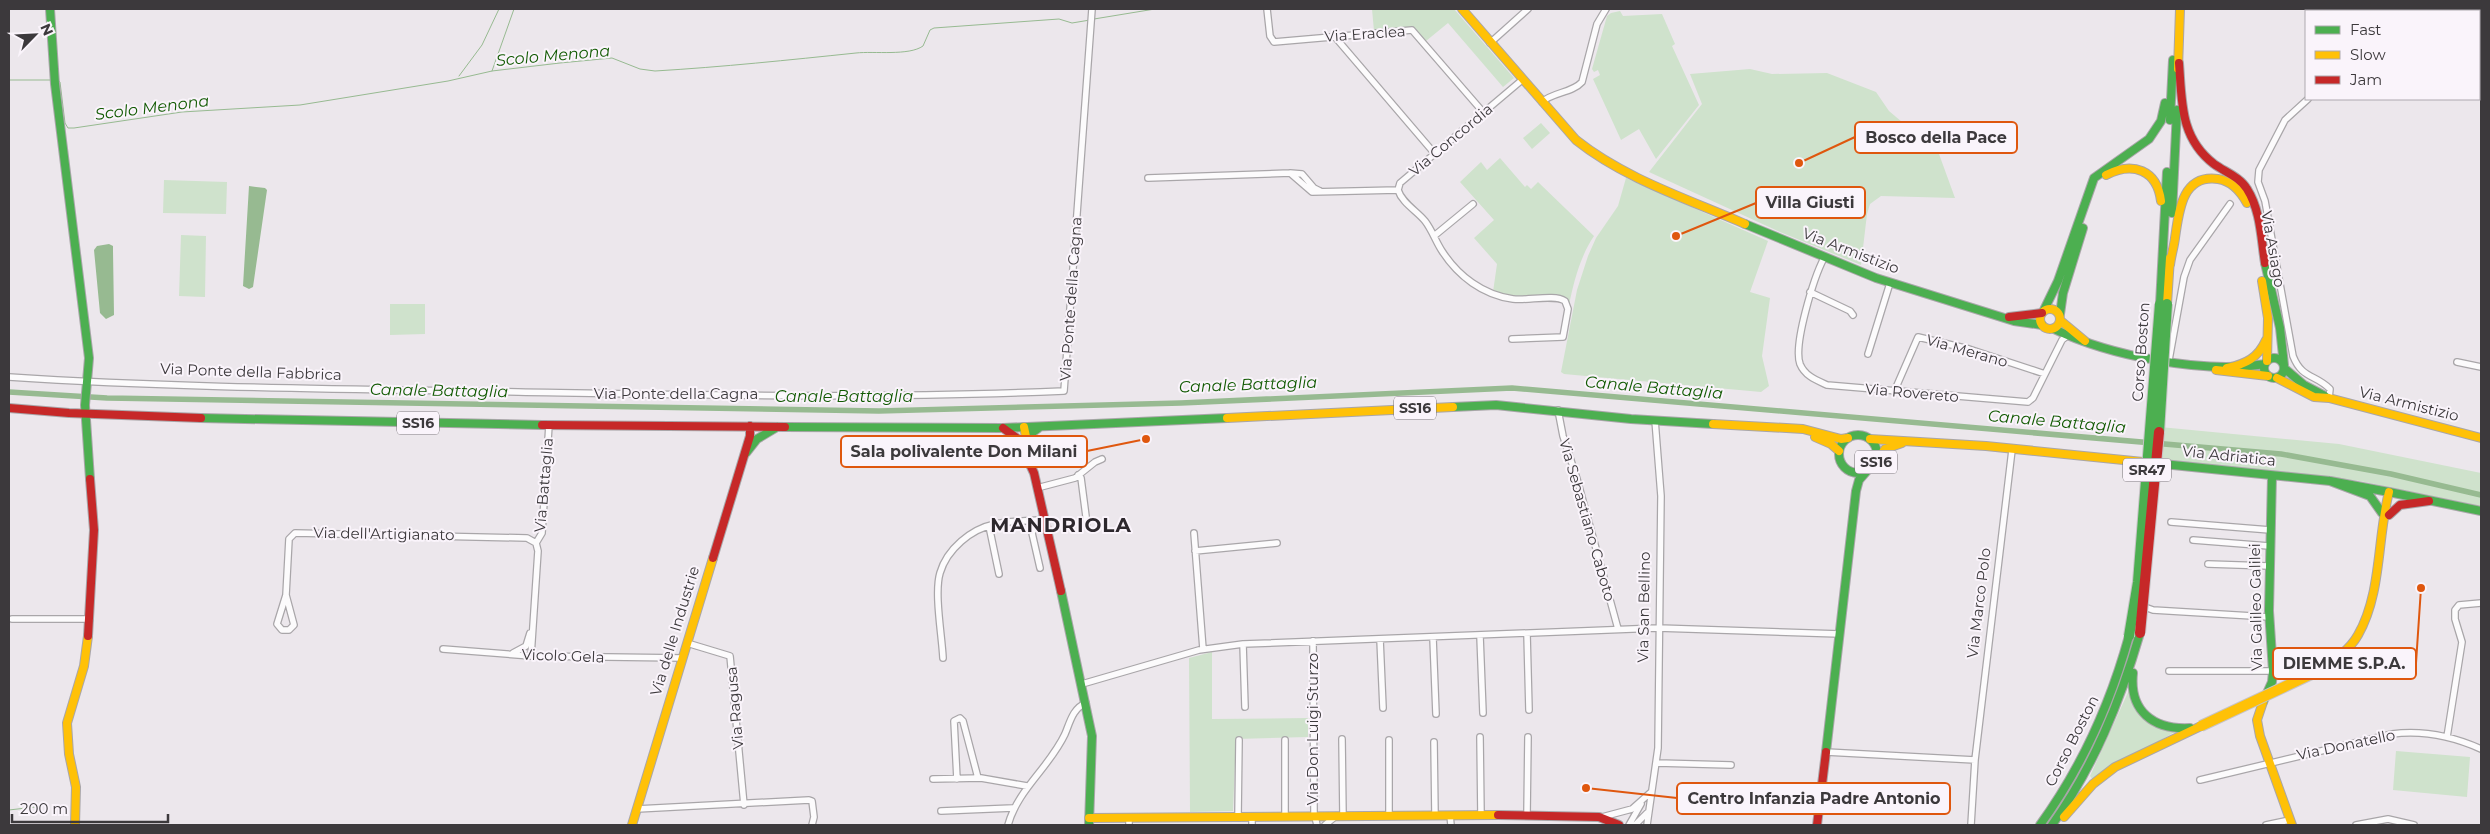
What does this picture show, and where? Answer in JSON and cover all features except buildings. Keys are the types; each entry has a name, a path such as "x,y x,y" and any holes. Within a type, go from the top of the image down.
{"main road":[{"path":"50,9 55,78 88,346 86,409 94,530 90,619 84,666 68,723 69,754 76,787 75,825"},
{"name":"Via Armistizio","path":"1462,9 1576,140 1596,156 1676,195 1824,258 1890,283 2008,317 2014,321 2042,326"},
{"name":"Corso Boston","path":"2040,825 2075,774 2097,730 2121,668 2129,636 2138,582 2163,304 2170,264 2176,63 2174,9"},
{"name":"Corso Boston","path":"2052,825 2081,780 2106,733 2140,633 2158,443 2163,304 2163,242 2180,9"},
{"path":"2163,242 2161,237 2161,198 2153,179 2141,170 2132,168 2116,169 2107,174 2097,185 2065,287 2058,322 2048,329 2042,326 2040,319 2058,281 2094,178 2142,145 2157,128 2164,114 2168,81 2176,63"},
{"path":"2170,264 2175,239 2177,210 2186,191 2194,184 2210,179 2225,181 2234,186 2244,197 2248,206 2266,303 2269,332 2264,370 2272,377 2283,373 2280,335 2254,204 2245,186 2205,157 2192,142 2183,122 2176,63"},
{"path":"2008,317 2055,309 2058,322 2086,342"},
{"name":"Via Armistizio","path":"2058,322 2067,336 2086,342 2205,366 2227,368 2266,363 2276,358 2304,385 2329,398"},
{"path":"2227,368 2242,365 2256,358 2262,351 2269,332"},
{"name":"Via Armistizio","path":"2205,366 2230,374 2256,373 2282,378 2314,397 2329,398 2481,438"},
{"name":"SS16","path":"9,408 86,409 276,421 1003,428 1472,406 1558,410 1655,420 1803,429 1841,438 1859,435 1870,439 1877,450 1876,463 1866,472 1849,471 1841,463 1839,451 1825,440 1789,429"},
{"name":"Via delle Industrie","path":"754,426 757,439"},
{"name":"Via delle Industrie","path":"632,825 754,426"},
{"name":"Via delle Industrie","path":"742,461 757,439 780,426"},
{"path":"1022,427 1086,703 1092,753 1089,821"},
{"path":"1025,443 1033,432 1040,427"},
{"path":"1003,428 1025,443"},
{"name":"SS16","path":"1839,451 1848,438"},
{"name":"Via Adriatica","path":"1870,439 2012,450 2330,481 2481,510"},
{"name":"Via Adriatica","path":"1876,463 1885,449 1912,442"},
{"path":"1849,471 1856,491"},
{"path":"1821,825 1826,752 1856,491 1859,480 1866,472"},
{"name":"Via Galileo Galilei","path":"2272,476 2269,546 2269,617 2273,671 2272,682 2261,705 2257,720 2291,823"},
{"path":"2330,481 2370,496 2386,514 2400,505 2429,501"},
{"name":"SR47","path":"2057,825 2085,791 2103,775 2128,760 2318,671 2345,652 2364,625 2389,492"},
{"name":"SR47","path":"2140,633 2132,678 2132,689 2137,706 2149,719 2165,728 2178,730 2201,726"},
{"path":"1817,825 1824,775"},
{"name":"Via San Bellino","path":"1089,821 1167,821 1238,817 1252,821 1285,817 1321,822 1339,816 1435,815 1450,820 1481,814 1599,818 1619,825"}],"street":[{"name":"Via Ponte della Cagna","path":"474,391 874,394 1064,391 1092,9"},
{"name":"Via Eraclea","path":"1267,9 1270,36 1274,42 1412,30 1483,112"},
{"path":"1490,43 1523,16 1528,9"},
{"path":"1542,102 1547,97 1576,87 1582,82 1597,24 1606,9"},
{"path":"1335,37 1435,154"},
{"name":"Via Concordia","path":"1148,178 1290,173 1302,174 1314,188 1320,191 1398,190 1400,183 1522,80"},
{"name":"Via Asiago","path":"2307,100 2285,120 2260,170 2258,182 2265,201 2293,356 2306,375 2330,389 2329,398"},
{"path":"1398,190 1401,198 1416,210 1427,224 1441,250 1459,273 1477,287 1512,299 1534,300 1560,297 1565,301 1568,308 1563,337 1512,339"},
{"path":"1434,236 1473,204"},
{"path":"2169,360 2184,277 2190,260 2230,204"},
{"name":"Via Rovereto","path":"1824,258 1810,292 1798,355 1805,372 1811,378 1827,385 2028,402 2033,398 2062,340 2067,336"},
{"path":"1868,354 1890,283"},
{"path":"1810,292 1850,310 1853,315"},
{"name":"Via Merano","path":"1894,392 1918,337 1968,349 2045,374"},
{"path":"2457,362 2481,368"},
{"name":"Via Ponte della Fabbrica","path":"9,377 270,388 474,391"},
{"name":"Via Sebastiano Caboto","path":"1558,410 1563,436 1577,479 1618,629"},
{"name":"Via San Bellino","path":"1647,825 1650,793 1657,763 1661,496 1655,420"},
{"name":"Via Battaglia","path":"536,543 542,533 549,425"},
{"name":"Via Marco Polo","path":"1971,825 1975,760 2012,450"},
{"path":"1037,488 1072,479 1102,459"},
{"path":"1078,475 1081,478 1087,524"},
{"path":"943,658 938,586 940,574 956,547 974,532 989,526 1045,520"},
{"path":"1033,521 1032,533 1040,568"},
{"path":"2171,522 2270,530"},
{"path":"989,526 999,574"},
{"name":"Via dell'Artigianato","path":"286,595 289,539 295,533 527,538 536,543"},
{"path":"1194,533 1203,649"},
{"path":"2193,540 2269,546"},
{"path":"531,656 538,551 536,543"},
{"path":"1196,551 1277,544"},
{"path":"2208,564 2269,566"},
{"path":"286,595 294,625 289,630 282,630 277,624 286,595"},
{"path":"2447,737 2462,642 2455,618 2455,610 2458,605 2481,603"},
{"path":"2140,605 2153,610 2269,617"},
{"path":"12,620 90,619"},
{"path":"511,654 526,646 533,627"},
{"path":"1082,684 1203,649 1243,644 1658,628 1840,634"},
{"path":"1527,634 1529,710"},
{"path":"1480,636 1483,713"},
{"path":"1433,638 1436,714"},
{"path":"1380,639 1383,708"},
{"name":"Via Don Luigi Sturzo","path":"1313,642 1321,822"},
{"name":"Via Ragusa","path":"687,643 730,656 744,805"},
{"path":"1243,644 1245,706"},
{"name":"Vicolo Gela","path":"443,649 531,656 683,658"},
{"path":"2169,671 2273,671"},
{"path":"1008,825 1013,808 1026,786 1056,751 1078,708 1086,703"},
{"path":"957,779 954,721 960,718 963,721 978,778"},
{"name":"Via Donatello","path":"2270,763 2392,734 2413,732 2447,737 2481,749"},
{"path":"1480,737 1481,814"},
{"path":"1528,737 1528,815"},
{"path":"1339,816 1342,739"},
{"path":"1238,817 1239,740"},
{"path":"1285,740 1285,817"},
{"path":"1388,740 1389,816"},
{"path":"1434,742 1435,815"},
{"path":"1826,752 1975,760"},
{"path":"1657,763 1731,765"},
{"path":"2200,780 2270,763"},
{"path":"933,779 978,778 1026,786"},
{"name":"Via San Bellino","path":"1629,825 1642,802 1650,793"},
{"path":"637,809 812,801 814,816 812,825"},
{"name":"Via San Bellino","path":"1599,818 1626,812 1642,802"},
{"path":"940,811 1013,808"},
{"path":"1635,825 1648,812"},
{"path":"2356,825 2388,819 2414,825"},
{"path":"2266,825 2291,823"}],"shaded area":[{"path":"1372,9 1454,9 1514,78 1503,87 1448,23 1426,41 1413,28 1374,31"},
{"path":"1620,11 1623,16 1662,14 1675,44 1672,46 1699,105 1656,159 1639,129 1621,140 1593,79 1600,75 1598,70 1594,72 1592,69 1607,16"},
{"path":"1750,69 1772,74 1827,73 1876,92 1889,111 1902,122 1926,135 1939,154 1955,198 1881,196 1870,204 1867,214 1861,265 1780,232 1649,172 1702,104 1690,74"},
{"path":"1541,123 1550,133 1532,149 1523,138"},
{"path":"1500,158 1525,187 1527,185 1531,189 1538,182 1594,236 1581,261 1569,305 1566,299 1554,295 1533,298 1515,297 1493,292 1497,264 1474,238 1494,220 1460,182 1481,162 1487,170"},
{"path":"1626,178 1768,241 1750,292 1770,298 1762,356 1769,386 1761,392 1564,374 1561,372 1577,290 1588,256 1596,238 1618,206"},
{"path":"164,180 227,182 226,214 163,213"},
{"path":"249,186 265,188 267,190 253,287 249,289 243,286"},
{"path":"181,235 206,236 205,297 179,296"},
{"path":"109,244 113,246 114,315 106,319 100,313 94,250 97,246"},
{"path":"390,304 425,304 425,334 390,335"},
{"path":"2160,427 2339,444 2481,473 2481,506 2360,481 2159,459"},
{"path":"1212,652 1212,719 1308,718 1308,737 1236,739 1233,811 1190,812 1189,658"},
{"path":"2130,688 2135,706 2178,730 2093,780 2090,776"},
{"path":"2396,751 2470,757 2467,797 2393,790"}],"waterway":[{"path":"459,76 482,45 499,9"},
{"path":"492,71 514,9"},
{"name":"Scolo Menona","path":"1094,19 1155,9"},
{"name":"Scolo Menona","path":"58,80 60,82 65,123 68,128 74,128 182,112 300,105 448,81 492,71 560,63 612,58 640,69 655,71 856,53 900,52 923,46 930,30 934,28 1059,19 1072,23 1090,20"},
{"name":"Scolo Menona","path":"9,80 52,80"},
{"name":"Canale Battaglia","path":"9,392 107,398 879,411 1181,403 1512,388 2281,454 2391,474 2481,495"},
{"path":"9,810 35,807"}],"traffic: fast":[{"path":"50,9 55,84 89,358 85,405 90,479"},
{"path":"2170,120 2173,60"},
{"path":"2044,310 2058,281 2094,178 2149,139 2161,121 2165,103"},
{"path":"2172,213 2177,110"},
{"path":"2160,304 2167,172"},
{"path":"1745,224 1876,278 2014,321 2042,325"},
{"path":"2060,314 2063,293 2083,228"},
{"path":"2265,263 2280,328 2284,365"},
{"path":"2129,636 2138,582 2160,304"},
{"path":"2159,432 2167,304"},
{"path":"2054,329 2102,347 2129,355 2157,360 2214,367 2265,364"},
{"path":"2274,358 2281,361 2284,368 2281,375 2274,378 2267,375 2264,368 2267,361 2274,358"},
{"path":"2284,368 2304,385 2325,396"},
{"path":"1453,407 1496,405 1631,419 1713,424"},
{"path":"201,418 542,425"},
{"path":"785,427 1003,428 1227,418"},
{"path":"746,453 757,439 777,427"},
{"path":"1028,441 1033,432 1040,427"},
{"path":"1858,435 1872,440 1877,454 1872,468 1858,473 1844,468 1839,454 1844,440 1858,435"},
{"path":"2153,463 2330,481 2389,492"},
{"path":"1826,752 1856,491 1859,480 1866,472"},
{"path":"2263,702 2272,682 2273,671 2269,611 2272,476"},
{"path":"2330,481 2370,496 2382,513"},
{"path":"2389,492 2481,511"},
{"path":"1061,591 1092,736 1089,825"},
{"path":"2052,825 2081,780 2093,757 2124,684 2140,633"},
{"path":"2040,825 2069,781 2093,735 2104,711 2129,636"},
{"path":"2133,673 2135,698 2146,716 2165,726 2190,728"}],"traffic: slow":[{"path":"1462,9 1576,140 1595,154 1636,177 1745,224"},
{"path":"2178,69 2180,9"},
{"path":"2106,175 2125,169 2142,171 2155,182 2161,201"},
{"path":"2170,265 2181,206 2184,197 2197,182 2206,179 2218,179 2228,182 2236,188 2247,203"},
{"path":"2167,304 2170,258"},
{"path":"2262,281 2268,318 2267,361"},
{"path":"2046,309 2054,309 2060,315 2060,319 2060,323 2054,329 2046,329 2040,323 2040,315 2046,309"},
{"path":"2061,321 2085,341"},
{"path":"2227,368 2251,359 2266,340"},
{"path":"2216,370 2268,376"},
{"path":"2277,378 2314,397 2329,398 2481,438"},
{"path":"1227,418 1453,407"},
{"path":"1713,424 1803,429 1841,439 1848,438"},
{"path":"1024,427 1030,456"},
{"path":"1815,437 1831,444 1839,451"},
{"path":"1870,439 1986,446 2153,463"},
{"path":"1877,460 1885,449 1902,443"},
{"path":"2318,671 2350,646 2366,619 2375,583 2389,492"},
{"path":"632,825 713,558"},
{"path":"75,825 76,787 69,754 67,723 84,666 88,636"},
{"path":"2201,726 2318,671"},
{"path":"2263,702 2257,720 2260,736 2292,825"},
{"path":"2064,817 2093,784 2115,767 2201,726"},
{"path":"1089,818 1498,815"}],"traffic: jam":[{"path":"2179,63 2182,105 2189,131 2203,154 2214,164 2240,181 2247,189 2258,216 2265,263"},
{"path":"2009,317 2042,313"},
{"path":"9,408 69,413 201,418"},
{"path":"542,425 785,427"},
{"path":"713,558 750,436 750,426"},
{"path":"1003,428 1018,439 1034,473 1061,591"},
{"path":"2140,633 2159,432"},
{"path":"88,636 94,530 90,479"},
{"path":"2389,515 2400,505 2429,501"},
{"path":"1817,825 1826,752"},
{"path":"1498,815 1599,817 1619,825"}],"place":[{"name":"Bosco della Pace","path":"1799,163"},
{"name":"Villa Giusti","path":"1676,236"},
{"name":"Sala polivalente Don Milani","path":"1146,439"},
{"name":"DIEMME S.P.A.","path":"2421,588"},
{"name":"Centro Infanzia Padre Antonio","path":"1586,788"}],"district":[{"name":"MANDRIOLA","path":"1061,525"}]}
